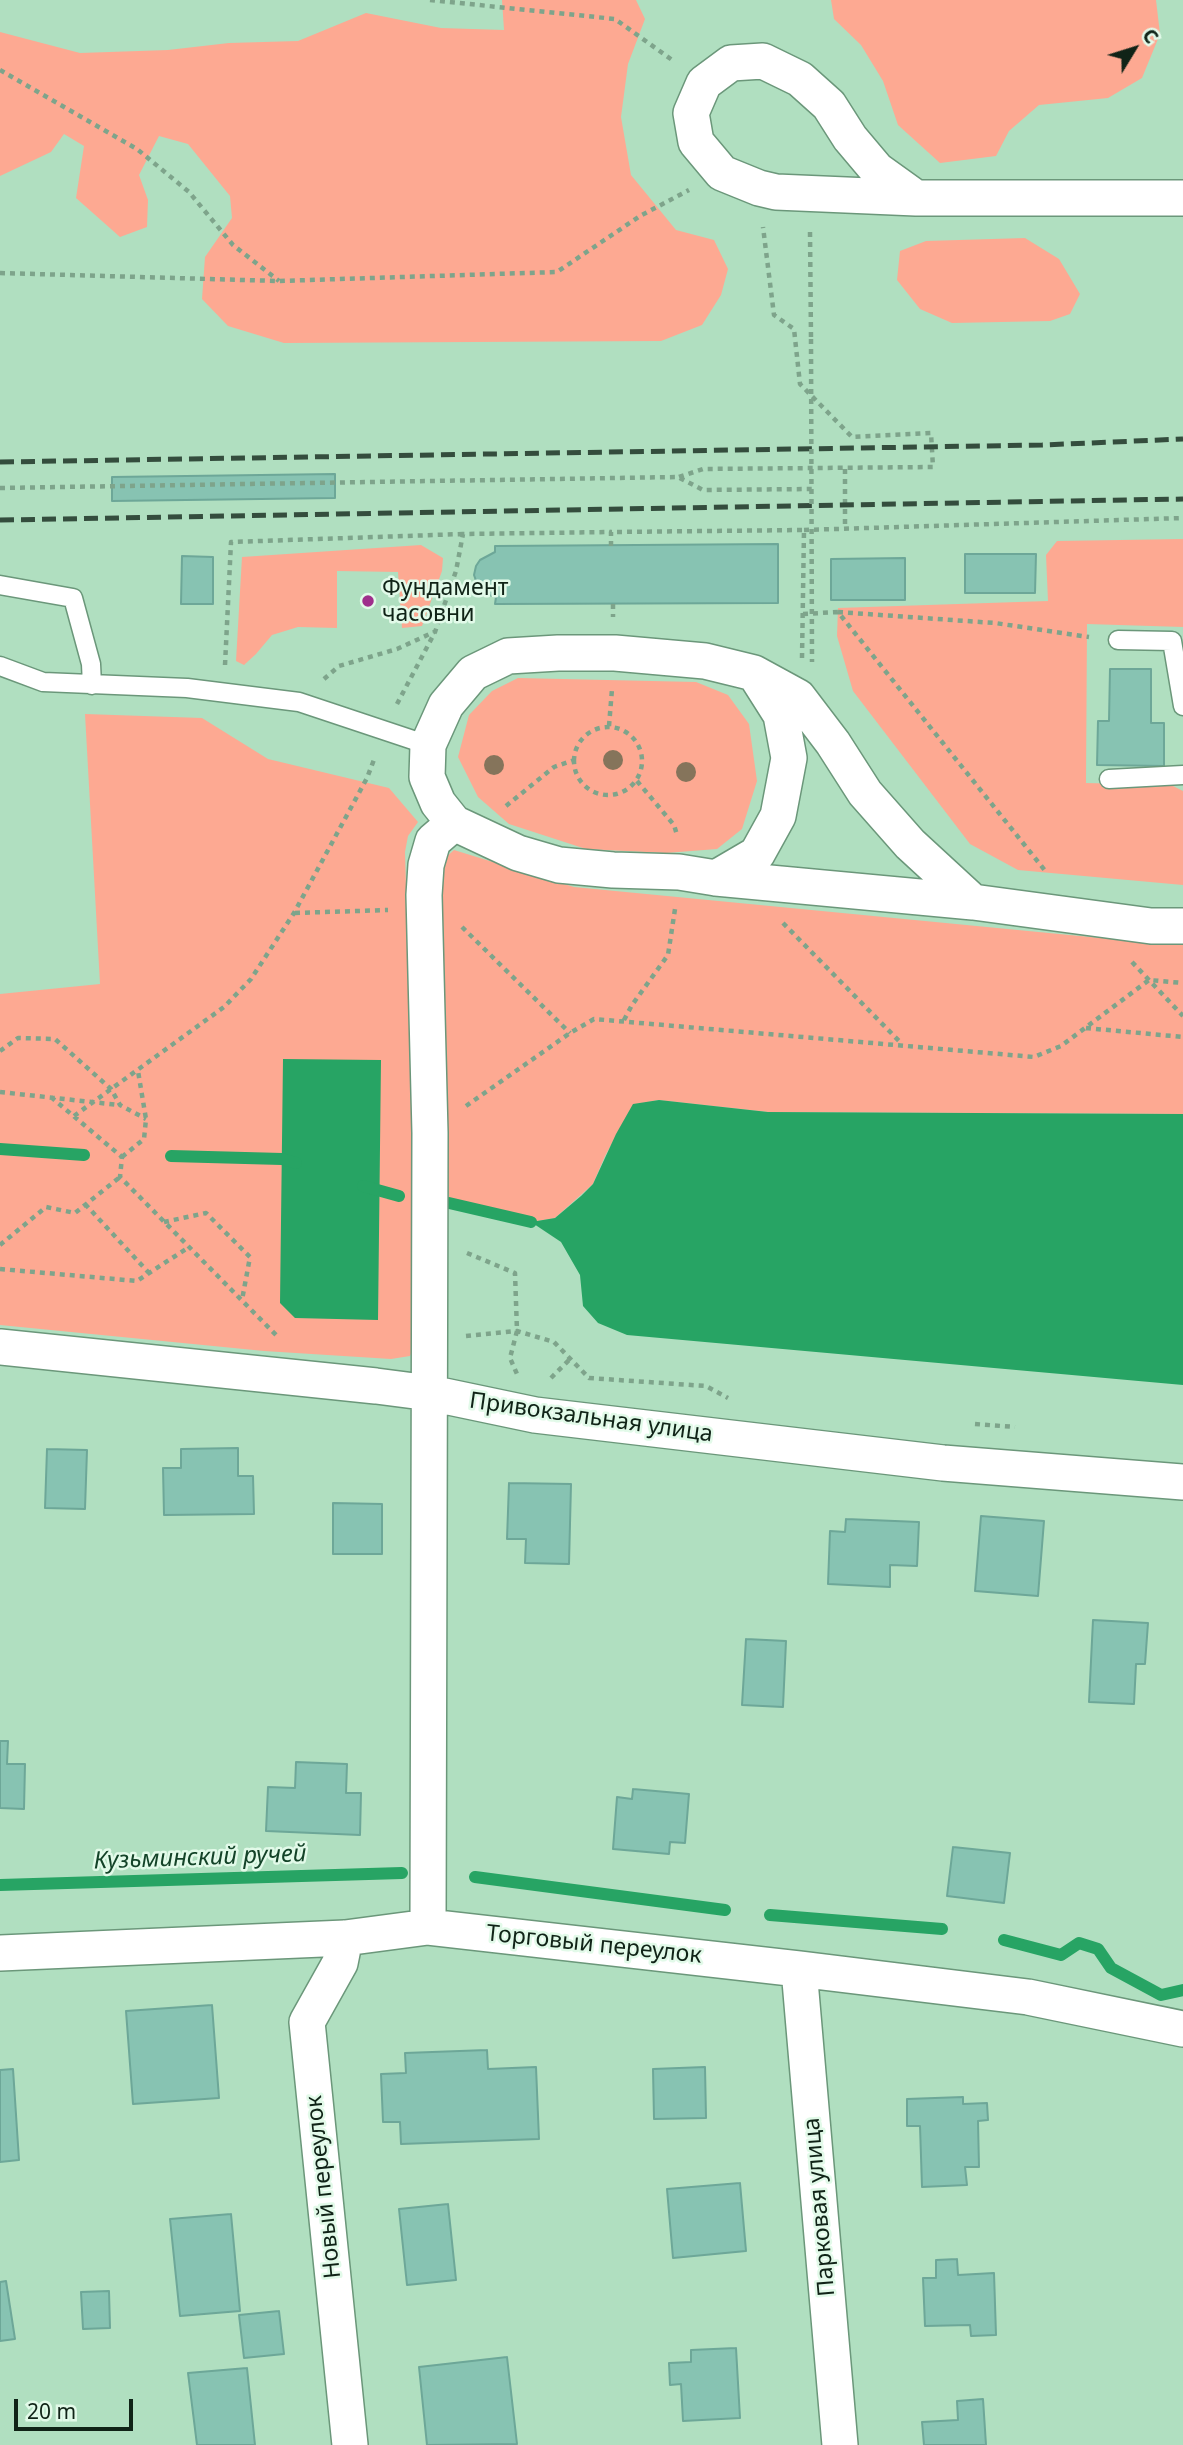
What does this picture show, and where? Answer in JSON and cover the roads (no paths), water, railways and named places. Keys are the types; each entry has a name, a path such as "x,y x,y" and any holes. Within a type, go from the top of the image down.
{"street":[{"path":"916,198 877,170 850,138 829,105 800,79 763,61 731,62 704,83 691,113 696,142 722,173 759,188 776,192 916,198 1183,198"},
{"path":"973,902 911,844 865,793 833,743 798,697 754,673 705,661 615,653 508,656 473,673 446,705 428,745 427,777 438,803 454,823 518,853 559,865 679,872 716,878 973,902 1151,926 1183,926"},
{"path":"716,878 757,854 778,816 789,758 781,715 754,673"},
{"path":"428,1927 430,1393 426,865 433,841 454,823"},
{"name":"Привокзальная улица","path":"0,1347 430,1393 535,1415 902,1458 1183,1482"},
{"name":"Торговый переулок","path":"0,1953 345,1938 428,1927 1028,1997 1183,2029"},
{"name":"Новый переулок","path":"345,1938 340,1963 307,2022 350,2445"},
{"name":"Парковая улица","path":"799,1969 840,2445"}],"lane":[{"path":"0,585 74,598 91,664 92,685"},
{"path":"1118,640 1172,641 1183,706"},
{"path":"0,666 43,682 187,688 299,702 428,745"},
{"path":"1109,779 1183,775"}],"waterway":[{"path":"0,1149 84,1155"},
{"path":"171,1156 282,1159 296,1163"},
{"path":"363,1186 399,1196"},
{"path":"449,1203 531,1222"},
{"name":"Кузьминский ручей","path":"0,1885 402,1873"},
{"name":"Кузьминский ручей","path":"475,1877 725,1910"},
{"name":"Кузьминский ручей","path":"770,1915 942,1929"},
{"name":"Кузьминский ручей","path":"1004,1940 1061,1955 1079,1943 1098,1949 1111,1968 1161,1995 1183,1990"}],"railway":[{"path":"0,462 1042,445 1183,439"},
{"path":"0,520 1183,499"}],"place":[{"name":"Фундамент часовни","path":"368,601"}]}
